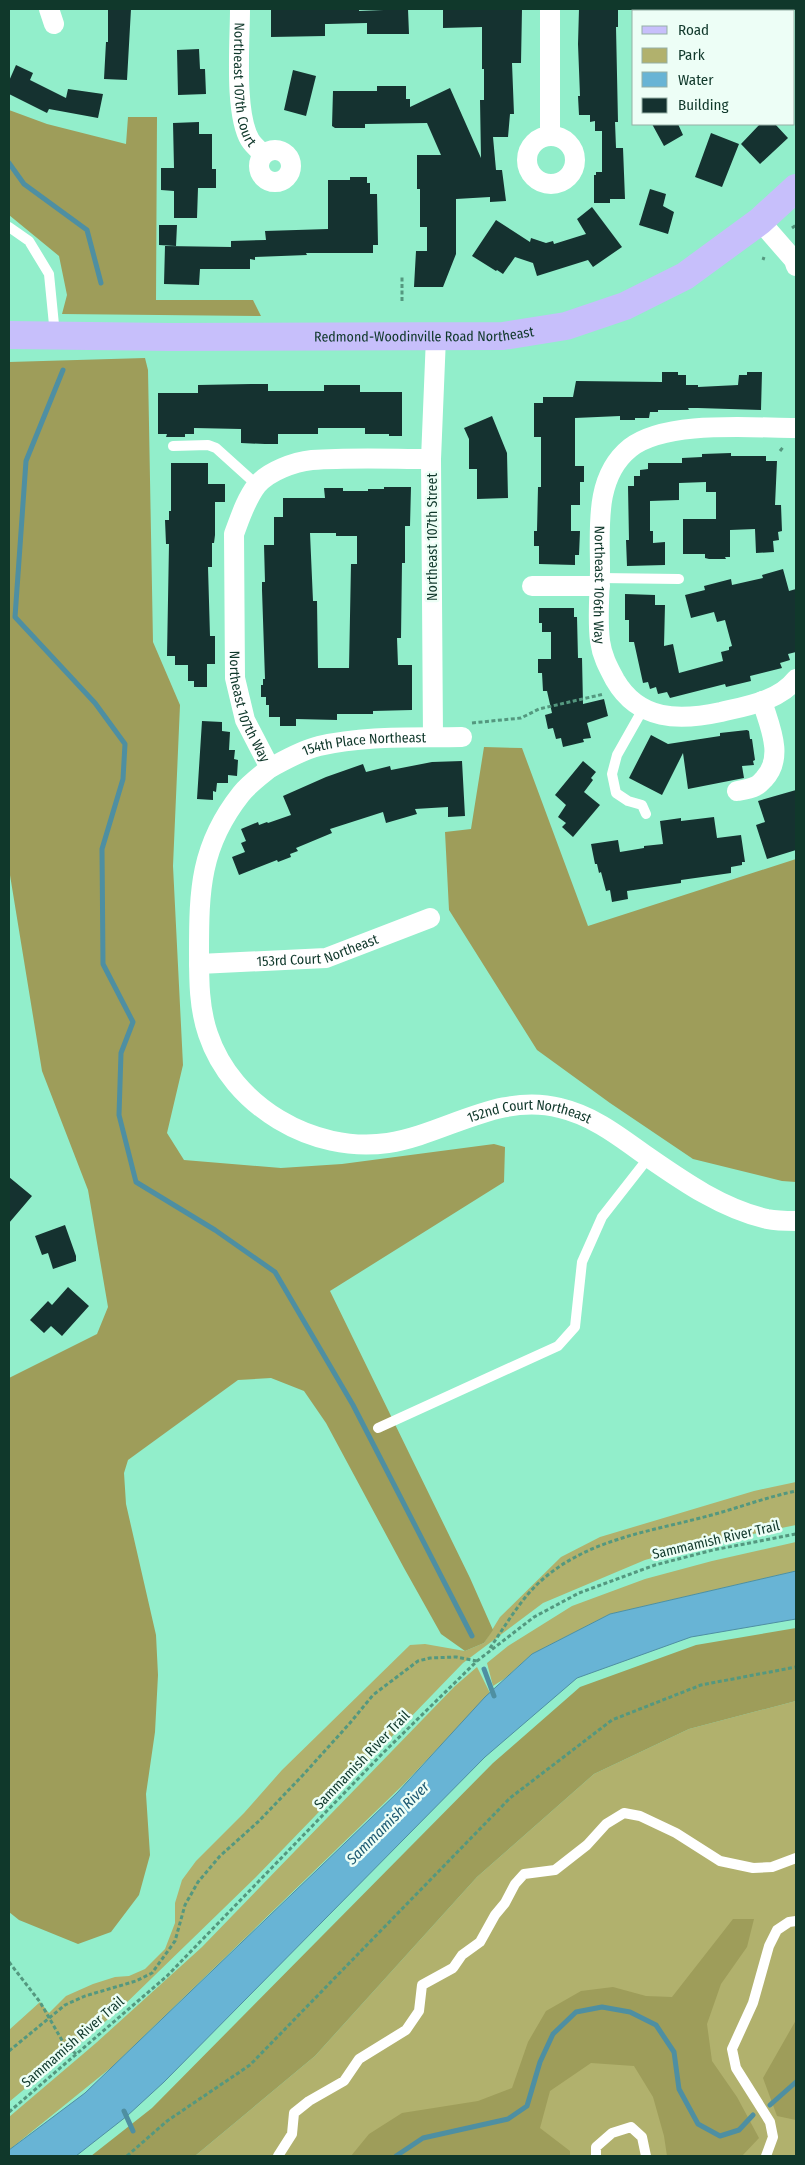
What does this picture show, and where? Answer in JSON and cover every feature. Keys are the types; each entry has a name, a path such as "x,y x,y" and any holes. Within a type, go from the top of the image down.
{"main road":[{"name":"Redmond-Woodinville Road Northeast","path":"9,335 503,336 566,326 625,306 685,276 760,221 796,188"}],"street":[{"name":"Northeast 107th Court","path":"240,9 240,97 243,120 250,140 263,154"},
{"path":"550,9 550,136"},
{"path":"760,221 794,260 796,266"},
{"name":"Northeast 107th Street","path":"433,737 431,459 436,336"},
{"name":"Northeast 106th Way","path":"641,708 620,688 604,661 599,627 601,500 607,480 622,456 630,448 664,432 688,428 796,428"},
{"path":"257,485 274,473 310,460 431,459"},
{"name":"Northeast 107th Way","path":"251,1099 225,1069 208,1036 201,1008 199,897 206,860 219,826 242,792 270,768 245,720 235,678 234,534 240,516 257,485"},
{"path":"532,586 600,582"},
{"path":"641,708 672,717 699,717 752,705 774,696 796,679"},
{"path":"736,791 757,786 767,776 772,766 775,753 774,741 762,701"},
{"name":"154th Place Northeast","path":"270,768 290,757 318,746 356,740 433,737 463,730"},
{"name":"153rd Court Northeast","path":"199,964 326,958 430,918"},
{"name":"152nd Court Northeast","path":"251,1099 275,1118 296,1129 321,1138 371,1145 413,1137 490,1110 509,1106 533,1104 556,1107 582,1113 712,1198 767,1219 796,1221"}],"lane":[{"path":"9,227 29,241 49,274 56,336"},
{"path":"173,446 208,445 216,448 257,485"},
{"path":"600,582 680,579"},
{"path":"641,708 617,756 612,774 616,793 628,801 642,805 646,814"},
{"path":"378,1428 558,1346 575,1327 582,1262 602,1217 649,1158"},
{"path":"278,2156 292,2134 294,2113 308,2101 344,2081 359,2059 406,2030 419,2011 422,1985 453,1968 462,1955 480,1942 495,1915 506,1903 515,1884 524,1874 555,1870 588,1845 606,1824 624,1813 640,1816 676,1834 720,1861 753,1868 772,1867 796,1858"},
{"path":"766,2156 773,2137 770,2122 736,2068 732,2049 752,2002 769,1946 777,1930 789,1922 796,1922"},
{"path":"596,2156 596,2147 612,2133 631,2127 642,2137 646,2156"}],"path":[{"path":"792,228 796,225"},
{"path":"402,276 402,302"},
{"path":"780,451 784,446"},
{"path":"463,730 521,718 539,709 607,693"},
{"path":"488,1651 521,1603 543,1580 562,1565 587,1550 626,1536 796,1491"},
{"name":"Sammamish River Trail","path":"9,2112 167,1976 382,1754 477,1661 534,1617 579,1593 618,1577 655,1565 713,1550 796,1534"},
{"path":"9,2051 64,2005 85,1996 136,1981 152,1973 175,1941 185,1905 198,1882 220,1856 259,1821 350,1723 372,1695 418,1661 430,1658 456,1657 477,1661"},
{"path":"126,2156 167,2121 250,2065 510,1798 612,1720 701,1685 796,1667"},
{"path":"9,1962 40,2002 63,2042 76,2054"}],"green space":[{"path":"796,1482 796,1525 695,1546 645,1560 543,1603 463,1663 256,1877 119,2010 9,2102 9,2030 40,2002 49,2013 66,1996 93,1984 115,1977 129,1976 145,1969 165,1949 175,1923 175,1903 182,1880 196,1861 244,1813 282,1770 410,1645 425,1644 465,1651 484,1643 500,1617 561,1557 600,1537 754,1491"},
{"path":"796,1542 796,1571 610,1614 532,1654 504,1679 493,1686 487,1663 508,1646 572,1606 645,1579 712,1561"},
{"path":"477,1667 490,1693 405,1783 113,2066 9,2150 9,2117 96,2043 202,1947 455,1686"},
{"path":"796,1701 796,2156 195,2156 315,2056 477,1877 594,1774 689,1729"}],"shaded area":[{"path":"9,110 47,124 126,144 128,117 157,117 156,300 253,300 261,316 62,314 67,295 59,256 9,215"},
{"path":"145,358 148,370 153,642 180,705 173,866 183,1065 167,1133 184,1160 281,1168 342,1164 494,1144 505,1147 504,1182 330,1291 470,1578 493,1630 484,1643 465,1651 441,1634 326,1423 304,1391 271,1378 238,1380 128,1460 124,1473 126,1504 156,1635 158,1675 155,1732 146,1794 150,1855 139,1895 111,1932 78,1944 19,1920 9,1912 9,1378 97,1334 108,1307 88,1190 42,1071 9,869 9,362"},
{"path":"484,747 522,748 588,926 796,859 796,1182 782,1181 693,1159 610,1103 537,1050 449,910 445,832 471,829"},
{"path":"796,1628 796,1701 689,1729 594,1774 477,1877 315,2056 195,2156 91,2156 152,2108 493,1763 580,1687 696,1645"},
{"path":"733,1919 754,1919 747,1947 721,1984 707,2024 712,2061 737,2097 759,2138 742,2156 667,2156 664,2136 653,2097 634,2066 591,2063 550,2091 540,2128 570,2151 570,2156 351,2156 369,2134 402,2113 478,2101 512,2088 528,2042 546,2011 581,1991 613,1987 646,1996 672,1997"},
{"path":"796,2020 796,2120 777,2116 763,2078"}],"water":[{"name":"Sammamish River","path":"796,1571 796,1619 691,1637 577,1678 485,1757 164,2082 127,2116 76,2156 9,2156 9,2150 85,2093 397,1793 485,1697 532,1654 610,1614"}],"building":[{"path":"108,9 131,9 127,80 104,79 106,42 108,42"},
{"path":"359,9 359,11 408,9 409,34 367,34 367,23 325,24 325,36 271,37 271,10"},
{"path":"443,9 522,9 521,63 512,63 514,114 510,114 508,137 493,137 496,170 502,170 506,201 490,202 490,197 456,199 456,254 443,287 414,287 416,251 427,251 427,227 420,227 420,189 417,189 417,155 441,155 427,123 365,124 365,128 335,128 332,126 333,91 377,91 377,86 406,86 406,99 410,99 410,107 450,88 481,158 480,100 484,100 482,27 443,28"},
{"path":"579,9 618,9 618,27 616,27 618,122 615,122 616,148 623,148 625,199 610,199 610,203 594,203 594,175 596,175 596,172 602,172 602,131 595,131 595,121 590,122 590,115 579,115"},
{"path":"199,49 200,69 205,69 206,94 178,95 177,50"},
{"path":"16,65 33,73 30,80 66,98 68,89 103,94 98,118 49,109 47,113 9,94 9,81"},
{"path":"293,70 316,76 306,116 284,110"},
{"path":"199,122 199,134 212,134 212,169 216,169 216,188 198,188 197,218 174,218 174,191 161,190 161,168 174,168 173,123"},
{"path":"653,125 678,125 683,135 664,146"},
{"path":"759,125 776,125 788,138 760,164 741,144"},
{"path":"711,133 739,144 722,187 695,177"},
{"path":"350,177 367,177 367,183 370,183 370,194 377,194 378,245 373,245 373,253 306,253 307,255 255,257 255,260 250,259 250,269 200,269 199,285 164,284 165,246 231,247 231,241 266,240 265,231 328,229 328,180 350,180"},
{"path":"650,189 666,194 663,206 674,212 668,234 639,225"},
{"path":"592,207 622,247 593,267 588,260 537,276 533,263 515,257 503,274 472,256 496,220 530,242 531,238 546,243 553,241 554,244 586,234 577,219"},
{"path":"159,225 177,225 176,246 159,245"},
{"path":"662,372 678,372 678,375 686,375 686,385 698,385 698,387 738,385 739,375 747,375 747,372 762,372 761,410 688,408 689,410 658,410 658,412 650,412 649,418 635,418 635,420 620,420 620,416 575,418 575,466 584,466 584,482 580,482 580,505 571,505 571,531 580,531 579,555 575,555 575,565 539,564 539,546 534,546 534,531 537,531 538,487 541,487 541,437 534,437 534,403 543,403 543,397 573,397 576,381 662,382"},
{"path":"268,384 268,391 324,391 324,385 360,385 360,392 402,392 402,436 365,434 365,428 318,428 318,434 278,434 278,444 265,444 241,443 241,429 194,428 194,434 185,434 185,437 166,437 167,434 158,434 158,393 198,393 198,385"},
{"path":"492,416 507,453 508,498 477,499 477,469 469,469 469,439 464,428"},
{"path":"731,453 731,456 766,456 766,461 777,461 775,505 781,505 782,531 778,532 779,540 773,541 774,552 756,553 755,529 730,530 730,557 725,557 726,559 709,559 705,558 705,554 683,554 683,519 716,519 716,492 706,492 706,482 679,483 679,500 650,501 650,531 653,531 653,543 665,542 665,565 627,566 626,540 629,540 628,486 634,486 634,476 640,476 640,470 648,469 648,463 682,463 682,458 702,457 702,454"},
{"path":"171,463 208,463 208,484 225,484 225,502 215,502 215,535 214,543 212,543 212,567 208,567 210,636 215,636 215,664 207,664 207,687 194,687 194,681 188,681 188,665 175,665 175,656 167,656 169,544 166,544 165,520 169,520 169,511 171,511"},
{"path":"384,487 411,487 410,526 405,526 405,563 402,563 401,638 397,638 398,665 412,665 412,710 373,711 373,714 337,714 337,720 296,719 296,726 280,726 280,717 269,717 269,705 266,705 266,697 261,697 261,685 263,685 263,679 265,679 262,590 262,582 265,582 264,545 274,545 274,517 283,517 283,498 325,498 324,488 343,488 343,491 384,489","holes":["310,533 336,533 336,536 357,536 357,564 351,564 349,668 318,668 317,601 313,601"]},
{"path":"783,569 789,591 796,589 796,652 788,654 790,660 780,663 782,668 750,676 751,681 726,687 725,684 670,698 667,692 658,694 656,687 650,689 648,682 643,683 634,642 629,642 629,620 625,620 625,594 655,595 655,605 665,605 664,646 673,644 679,673 723,661 721,652 729,650 729,647 732,646 725,620 717,622 714,612 691,618 685,595 705,590 704,586 731,579 732,585 763,578 762,575"},
{"path":"539,608 574,608 574,617 577,617 578,658 582,658 583,704 604,699 608,716 587,723 591,738 583,739 584,742 563,747 561,738 556,739 553,728 548,729 545,715 552,713 547,691 543,691 542,673 538,673 538,659 551,659 551,632 542,632 542,623 539,623"},
{"path":"202,721 222,722 222,731 230,732 229,750 235,750 234,759 238,760 237,776 228,775 228,783 217,783 216,792 213,791 213,800 197,799"},
{"path":"749,731 750,739 752,739 755,760 753,761 754,765 742,766 744,778 688,789 683,753 662,795 629,778 651,735 668,744 720,736 720,733"},
{"path":"462,761 465,816 448,817 448,807 415,809 417,814 386,823 383,812 330,829 332,833 296,848 298,851 290,854 291,857 278,862 277,860 239,875 232,857 245,852 241,843 246,841 241,829 258,822 259,825 291,815 283,796 326,777 363,764 366,772 390,766 391,770 432,762"},
{"path":"583,761 596,772 591,778 593,780 584,792 600,805 573,837 562,827 566,823 558,817 566,805 555,795"},
{"path":"796,790 796,850 767,859 756,825 765,822 758,801"},
{"path":"714,817 717,838 741,835 745,862 742,862 742,865 731,867 731,873 681,880 681,883 627,891 628,899 612,902 610,890 606,891 601,872 599,873 597,864 595,864 591,844 618,840 620,852 644,848 644,846 663,844 660,821 681,818 681,821"},
{"path":"9,1177 32,1196 9,1223"},
{"path":"65,1225 76,1261 53,1269 48,1253 42,1255 35,1236"},
{"path":"68,1287 89,1306 62,1336 51,1326 44,1333 30,1320 48,1301 52,1305"}],"waterway":[{"path":"9,163 24,184 87,230 101,283"},
{"path":"63,370 26,461 15,617 95,703 125,744 123,779 102,849 103,964 133,1022 121,1053 119,1115 136,1182 215,1230 275,1272 353,1405 472,1636"},
{"path":"484,1669 494,1696"},
{"path":"396,2156 423,2138 508,2119 527,2106 540,2062 553,2034 576,2012 602,2007 630,2012 656,2025 674,2052 679,2089 698,2124 720,2136 739,2130 753,2115"},
{"path":"770,2105 796,2082"},
{"path":"124,2111 133,2131"}]}
